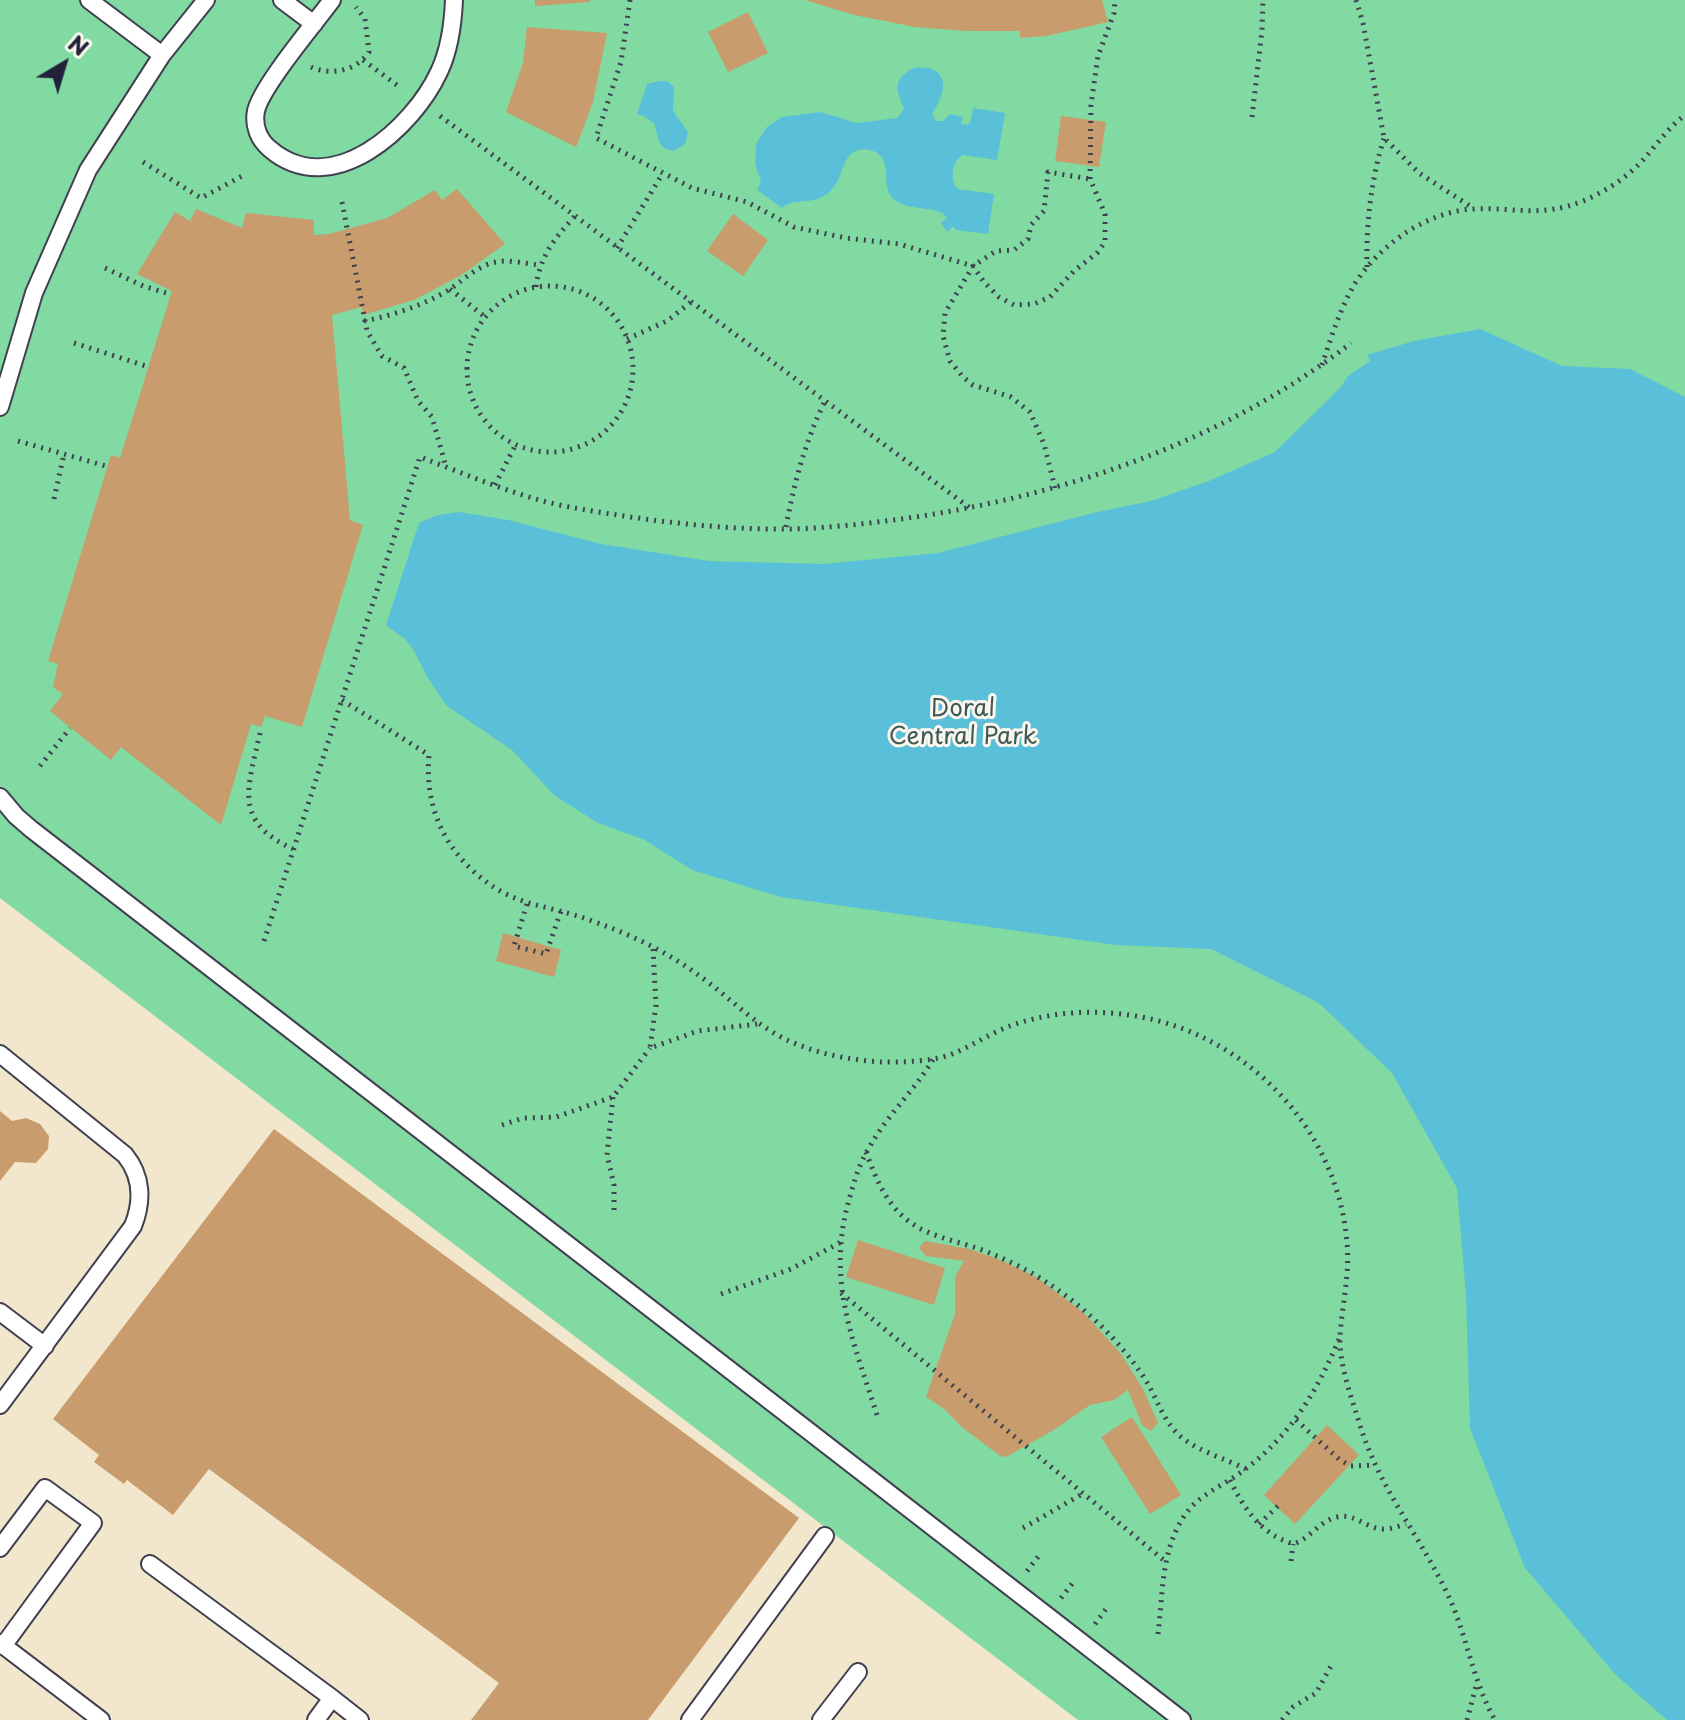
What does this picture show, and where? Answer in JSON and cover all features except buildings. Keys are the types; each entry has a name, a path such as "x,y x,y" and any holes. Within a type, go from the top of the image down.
{"lane":[{"path":"89,0 162,55"},
{"path":"0,407 34,293 88,170 162,55 206,0"},
{"path":"282,0 314,24"},
{"path":"332,0 264,94 255,117 257,132 266,146 282,159 301,167 320,168 345,162 369,151 413,116 440,70 453,23 454,0"},
{"path":"0,338 15,350"},
{"path":"0,797 31,829 1182,1720"},
{"path":"0,1054 117,1147 132,1164 140,1185 140,1205 133,1226 0,1405"},
{"path":"0,1312 45,1346"},
{"path":"0,1548 45,1488 93,1523 2,1645 101,1720"},
{"path":"690,1720 825,1536"},
{"path":"150,1564 360,1720"},
{"path":"821,1720 858,1672"},
{"path":"316,1720 332,1698"}],"path":[{"path":"630,0 621,62 596,138 692,188 747,202 794,227 846,238 899,244 973,266 999,297 1014,305 1034,304 1050,297 1105,242 1105,214 1090,179 1091,105 1098,56 1114,13 1115,0"},
{"path":"1252,117 1263,0"},
{"path":"1356,0 1384,138 1375,167 1366,230 1367,268"},
{"path":"311,67 327,73 350,68 369,52 365,19 355,6"},
{"path":"363,60 406,92"},
{"path":"1322,365 1354,286 1367,268 1406,233 1452,211 1540,212 1580,202 1634,169 1665,131 1685,115"},
{"path":"440,116 970,508"},
{"path":"1384,138 1419,173 1474,209"},
{"path":"143,162 201,198 244,175"},
{"path":"1055,488 1041,434 1030,412 1011,397 973,385 956,370 945,349 943,323 945,313 973,266 996,251 1014,250 1028,239 1031,225 1044,211 1048,172 1090,179"},
{"path":"617,248 663,173"},
{"path":"342,202 367,331 382,356 404,368 418,401 432,417 446,467"},
{"path":"536,287 548,246 575,216"},
{"path":"364,321 412,307 450,289 476,270 498,261 540,265"},
{"path":"105,268 143,286 170,294"},
{"path":"536,287 568,288 591,297 612,314 627,339 633,363 631,390 620,415 590,442 564,451 537,451 516,444 490,426 471,394 467,357 475,333 485,317 508,297 536,287"},
{"path":"450,289 485,317"},
{"path":"627,339 667,321 691,302"},
{"path":"74,343 146,366"},
{"path":"264,941 420,457 495,485 573,508 698,525 826,527 970,508 1055,488 1140,459 1217,426 1322,365 1351,343"},
{"path":"786,527 793,487 809,433 825,401"},
{"path":"18,441 106,466"},
{"path":"495,485 516,444"},
{"path":"54,499 64,454"},
{"path":"342,700 429,755 428,794 440,826 455,851 489,884 527,904 603,925 653,948 700,975 758,1024 784,1039 833,1056 883,1062 934,1058 953,1054 1017,1023 1095,1013 1143,1017 1196,1034 1243,1060 1264,1076 1291,1106 1316,1143 1335,1187 1347,1242 1348,1279 1340,1336 1345,1374 1374,1465 1451,1603 1477,1684 1495,1720"},
{"path":"40,766 70,728"},
{"path":"260,733 249,781 255,821 267,836 294,850"},
{"path":"527,904 514,946 546,954 561,911"},
{"path":"614,1212 614,1185 607,1155 613,1097 650,1048 656,1005 653,948"},
{"path":"650,1048 698,1031 758,1024"},
{"path":"877,1415 841,1293 841,1242 846,1211 866,1152 884,1123 934,1058"},
{"path":"502,1125 523,1118 556,1117 613,1097"},
{"path":"866,1152 877,1182 903,1217 918,1228 1023,1268 1055,1288 1102,1327 1126,1354 1146,1381 1171,1426 1182,1438 1246,1469"},
{"path":"721,1294 791,1269 841,1242"},
{"path":"841,1293 1166,1562"},
{"path":"1158,1634 1166,1562 1172,1539 1184,1516 1200,1497 1246,1469 1296,1420 1315,1392 1340,1336"},
{"path":"1296,1420 1340,1460 1351,1466 1374,1465"},
{"path":"1230,1480 1240,1501 1259,1524 1282,1541 1293,1544 1302,1541 1322,1523 1341,1516 1351,1516 1381,1529 1406,1524"},
{"path":"1023,1528 1084,1493"},
{"path":"1259,1524 1280,1504"},
{"path":"1291,1561 1293,1544"},
{"path":"1025,1573 1041,1553"},
{"path":"1059,1599 1075,1580"},
{"path":"1093,1626 1109,1605"},
{"path":"1282,1720 1293,1707 1316,1693 1331,1666"},
{"path":"1467,1720 1477,1684"}],"green space":[{"name":"Doral Central Park","path":"0,0 1685,0 1685,1720 1078,1720 0,898"}],"water":[{"path":"914,68 934,70 940,75 943,88 932,113 936,121 943,121 950,114 963,117 961,124 968,125 973,108 1005,113 997,160 963,155 953,171 953,181 958,189 994,194 988,234 956,230 953,226 947,232 941,223 947,218 942,213 895,200 887,187 883,159 868,149 852,153 836,184 821,198 782,208 757,190 761,182 755,164 756,144 767,127 782,117 820,112 857,123 897,118 904,109 898,91 899,81"},
{"path":"667,81 674,87 673,111 688,132 685,144 674,151 661,145 654,123 637,114 647,84"},
{"path":"1480,329 1562,366 1630,369 1685,397 1685,1720 1667,1720 1616,1675 1525,1568 1470,1428 1466,1295 1457,1188 1392,1073 1319,1003 1211,949 1116,945 781,897 692,870 645,840 598,823 554,795 512,750 447,706 413,649 386,625 419,523 438,515 459,512 508,520 601,544 709,561 823,564 938,553 1151,501 1209,481 1275,452 1340,388 1348,376 1370,361 1367,355 1414,341"}]}
